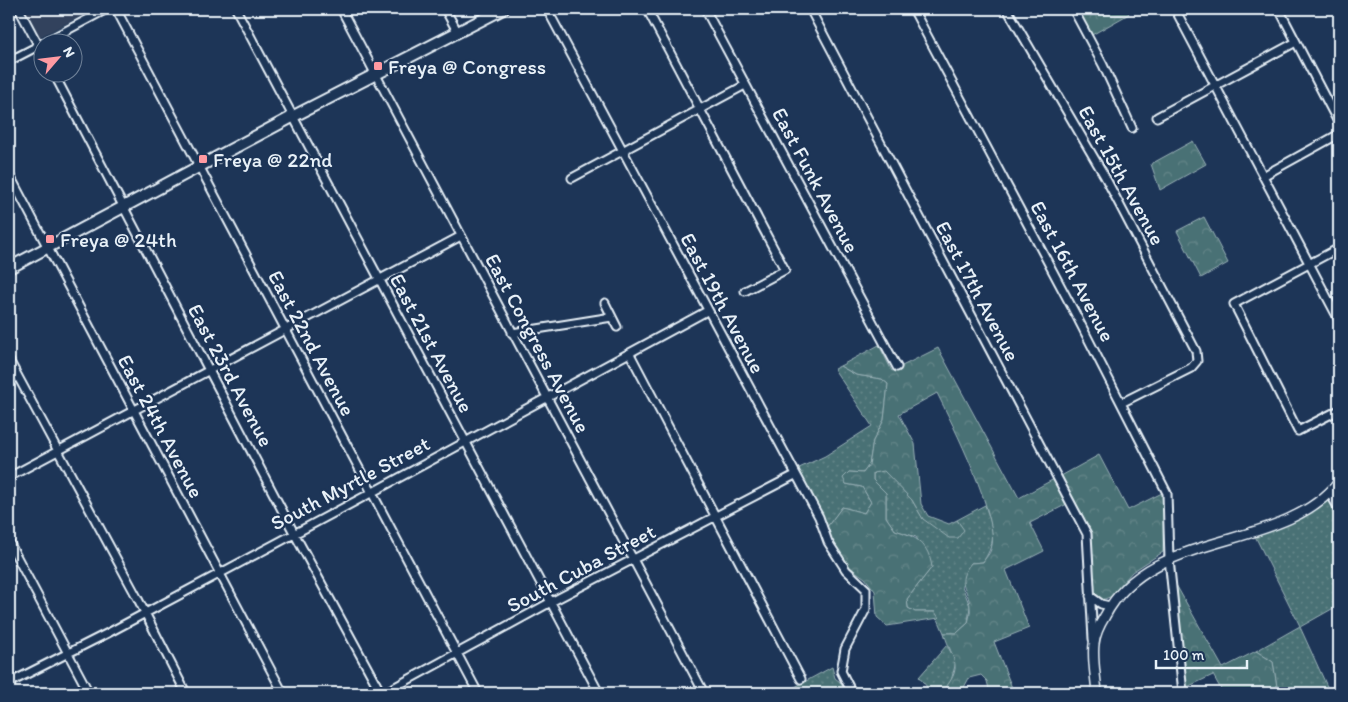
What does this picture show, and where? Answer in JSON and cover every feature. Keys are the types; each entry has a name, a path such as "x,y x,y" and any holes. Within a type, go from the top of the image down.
{"main road":[{"path":"9,268 292,117 503,9"}],"street":[{"path":"19,9 33,32"},
{"path":"67,32 107,9"},
{"name":"East 22nd Avenue","path":"116,9 478,693"},
{"name":"East 21st Avenue","path":"236,9 599,693"},
{"name":"East Congress Avenue","path":"341,9 704,693"},
{"path":"445,9 457,31"},
{"name":"East 19th Avenue","path":"547,9 819,517 828,542 846,570 866,589 866,609 845,649 841,671 852,693"},
{"path":"647,9 785,270 745,291"},
{"name":"East Funk Avenue","path":"705,9 898,367"},
{"name":"East 17th Avenue","path":"810,9 1087,534 1094,644"},
{"name":"East 16th Avenue","path":"913,9 1122,403 1166,493 1169,559 1183,693"},
{"name":"East 15th Avenue","path":"1008,9 1104,175 1196,351 1197,362 1191,368 1122,403"},
{"path":"1073,9 1103,65 1132,128"},
{"path":"1175,9 1339,320"},
{"path":"1278,9 1339,124"},
{"path":"1157,117 1296,42"},
{"path":"9,61 32,51"},
{"name":"East 23rd Avenue","path":"58,82 294,533 382,693"},
{"path":"572,178 745,85"},
{"path":"1263,176 1339,134"},
{"name":"East 24th Avenue","path":"9,174 218,574 283,693"},
{"path":"9,476 462,236"},
{"path":"1339,248 1234,304 1298,431 1339,410"},
{"path":"605,303 618,327"},
{"name":"South Myrtle Street","path":"9,683 371,493 707,311"},
{"path":"512,333 612,317"},
{"path":"630,354 714,517 801,679"},
{"path":"9,360 138,599 186,693"},
{"name":"South Cuba Street","path":"382,693 458,654 551,602 795,475"},
{"path":"1097,693 1094,644 1110,606 1120,593 1144,572 1169,559 1304,511 1330,493 1339,482"},
{"path":"1330,493 1339,509"},
{"path":"9,542 89,693"},
{"path":"1090,596 1100,604 1110,606"}],"shaded area":[{"path":"25,9 95,9 50,32 37,32"}],"green space":[{"path":"1077,9 1126,9 1129,14 1090,36"},
{"path":"1193,141 1206,164 1160,190 1151,164"},
{"path":"1204,217 1228,263 1201,278 1177,231"},
{"path":"879,345 892,371 938,348 1019,498 1054,479 1067,504 1030,523 1044,551 1006,570 1029,628 994,642 1014,693 990,693 987,681 981,675 969,678 961,693 941,693 955,670 955,664 944,633 957,633 968,623 970,609 963,581 964,576 971,563 983,562 990,551 992,536 989,517 973,471 937,393 899,414 915,444 921,504 928,516 949,524 957,520 964,530 958,538 949,538 923,519 912,500 884,471 873,473 873,480 886,493 886,517 895,530 909,535 920,542 928,552 930,559 932,567 907,599 908,608 915,612 935,612 939,618 887,626 877,617 875,591 865,578 848,566 834,547 827,527 842,507 864,513 871,502 862,487 846,484 843,478 849,472 863,473 869,465 873,441 884,420 888,384 882,379 856,375 840,366"},
{"path":"840,366 856,375 882,379 888,384 884,420 873,441 869,465 863,473 849,472 846,484 862,487 871,502 864,513 842,507 827,527 797,469 825,456 872,426 834,369"},
{"path":"1099,455 1128,510 1164,492 1163,552 1132,572 1110,597 1102,600 1093,592 1090,531 1061,476"},
{"path":"884,470 912,500 923,519 963,530 957,520 985,505 993,534 991,547 983,562 971,563 962,586 970,606 968,623 957,633 944,633 935,612 915,612 908,608 907,599 932,567 916,537 895,530 886,517 886,493 873,480 873,473"},
{"path":"1324,500 1330,501 1339,517 1339,605 1300,627 1330,693 1278,693 1273,662 1256,651 1300,626 1255,536"},
{"path":"1175,583 1223,668 1256,651 1273,662 1278,693 1223,693 1213,675 1185,688"},
{"path":"947,645 956,662 951,681 941,693 925,693 927,687 919,677"},
{"path":"832,667 835,678 840,682 846,693 784,693"}],"place":[{"name":"Freya @ Congress","path":"378,66"},
{"name":"Freya @ 22nd","path":"203,159"},
{"name":"Freya @ 24th","path":"50,239"}]}
